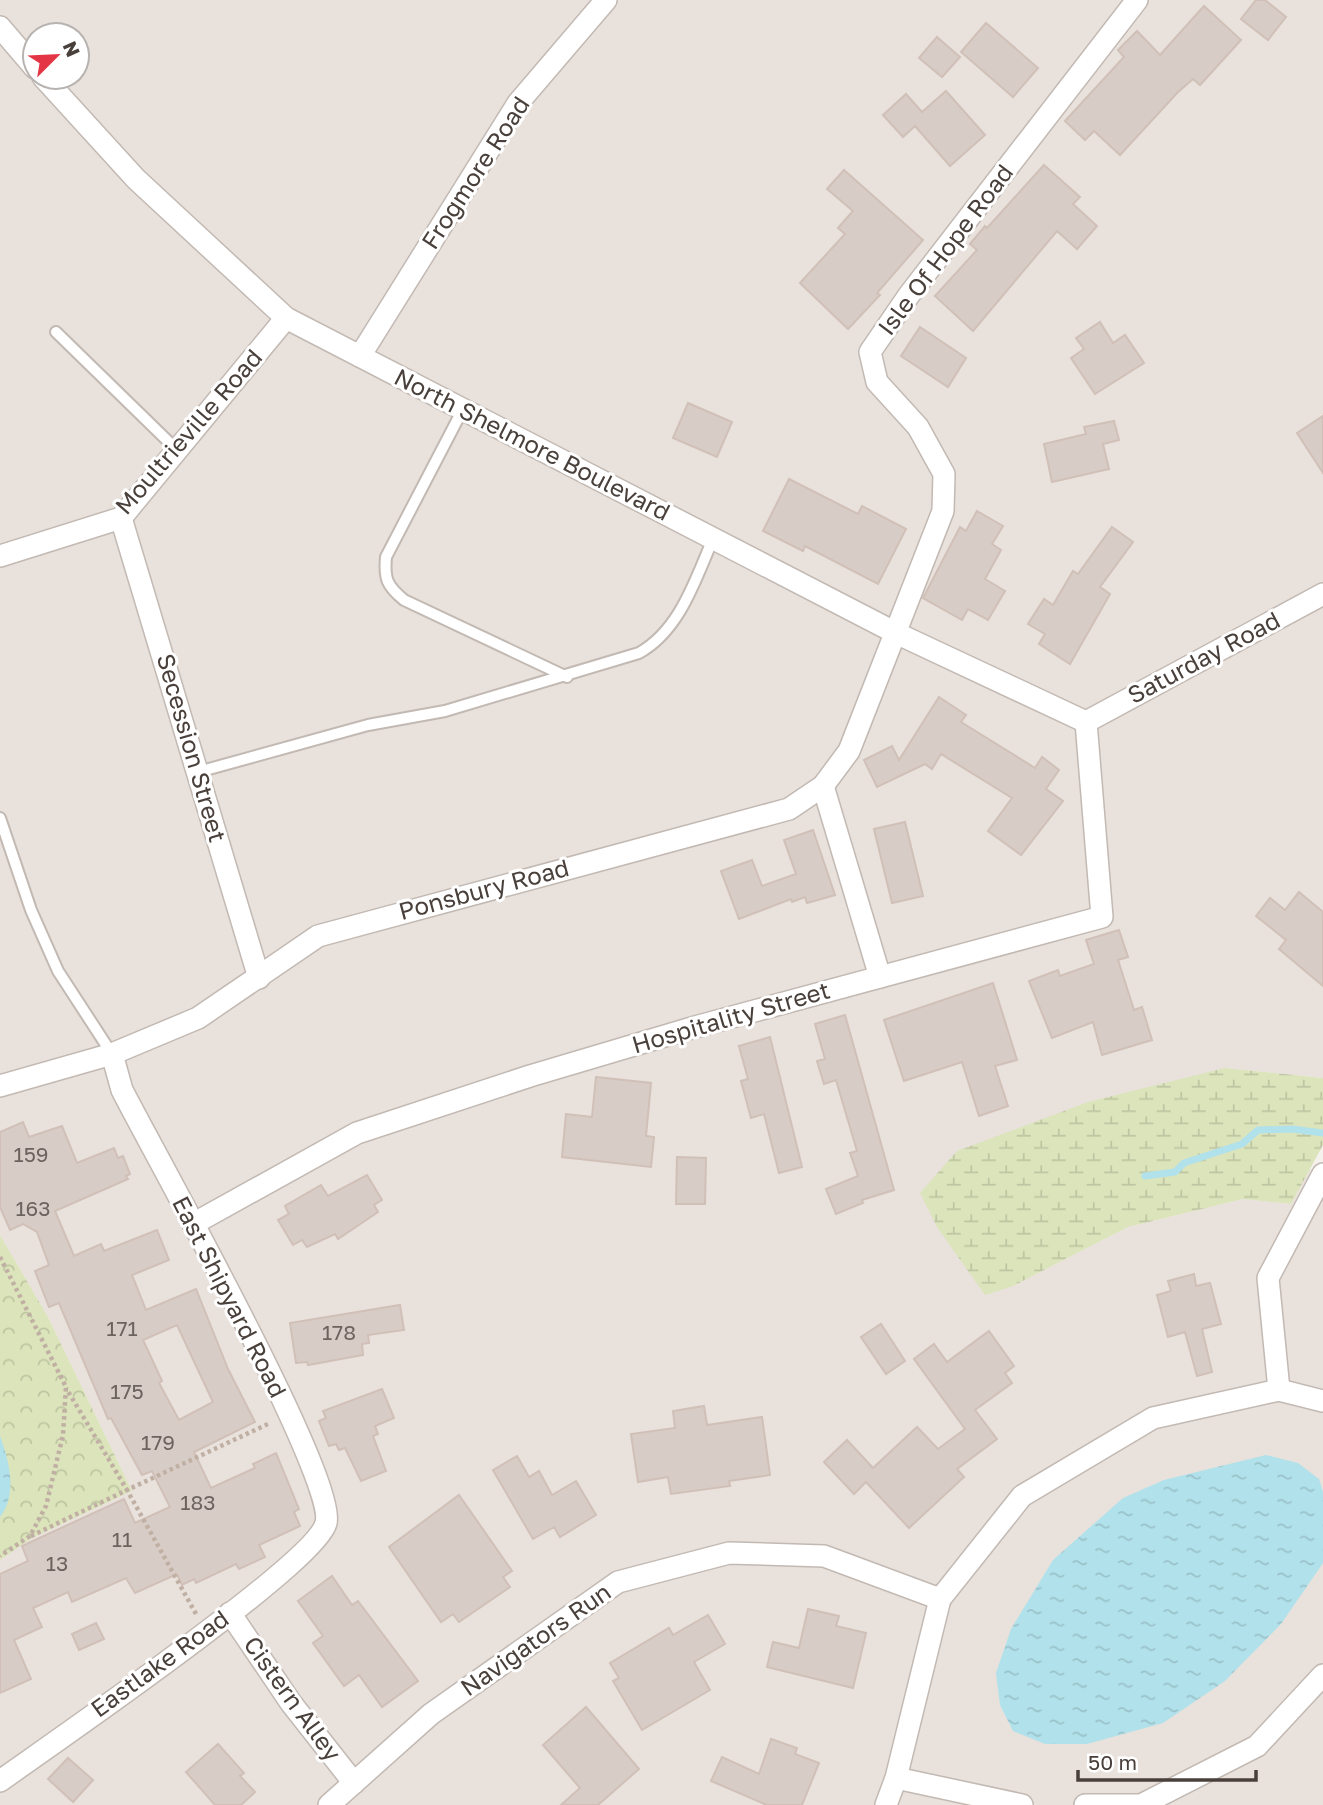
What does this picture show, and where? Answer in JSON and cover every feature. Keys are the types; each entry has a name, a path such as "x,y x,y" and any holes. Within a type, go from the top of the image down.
{"street":[{"name":"Frogmore Road","path":"360,356 518,103 606,0"},
{"name":"Isle Of Hope Road","path":"895,634 943,512 944,474 918,427 877,382 870,352 909,295 1137,0"},
{"path":"0,27 21,52"},
{"name":"North Shelmore Boulevard","path":"56,91 136,179 286,317 895,634 1086,722"},
{"name":"Moultrieville Road","path":"0,556 121,518 286,317"},
{"name":"Secession Street","path":"121,518 259,978"},
{"name":"Saturday Road","path":"1086,722 1323,594"},
{"name":"Ponsbury Road","path":"0,1086 112,1054 198,1018 318,936 412,908 789,809 823,786 849,751 895,634"},
{"name":"Hospitality Street","path":"192,1224 357,1133 543,1072 1102,917 1086,722"},
{"path":"823,786 880,977"},
{"name":"East Shipyard Road","path":"112,1054 122,1090 289,1413 326,1502 327,1523 317,1542"},
{"path":"1279,1390 1268,1278 1323,1174"},
{"path":"886,1805 896,1778 940,1599 1022,1496 1153,1418 1279,1390 1323,1401"},
{"name":"Eastlake Road","path":"0,1781 230,1614 317,1542"},
{"name":"Navigators Run","path":"329,1805 431,1714 618,1582 729,1553 824,1556 940,1599"},
{"name":"Cistern Alley","path":"230,1614 291,1703 354,1783"},
{"path":"1085,1805 1141,1804 1257,1746 1323,1675"},
{"path":"896,1778 1022,1805"}],"lane":[{"path":"56,332 177,450"},
{"path":"463,409 386,557 384,576 388,587 404,600 566,677"},
{"path":"198,772 368,725 445,711 639,653 662,635 675,619 713,539"},
{"path":"0,818 31,910 58,971 112,1054"}],"path":[{"path":"0,1257 66,1387 206,1632"},
{"path":"30,1536 46,1506 56,1470 63,1435 66,1387"},
{"path":"0,1556 30,1536 289,1413"}],"shaded area":[{"path":"0,0 1323,0 1323,1078 1225,1068 1013,1286 1128,1227 1243,1199 1291,1204 1310,1169 1323,1174 1323,1805 0,1805 0,1560 32,1538 132,1491 48,1317 0,1235"}],"green space":[{"path":"1225,1068 1323,1078 1323,1145 1291,1204 1243,1199 1128,1227 1013,1286 985,1295 937,1227 920,1193 957,1151 1088,1102"},
{"path":"0,1235 48,1317 132,1491 32,1538 0,1560"}],"water":[{"path":"0,1436 9,1467 10,1488 6,1508 0,1517"},
{"path":"1266,1455 1298,1463 1319,1479 1323,1492 1323,1563 1281,1624 1225,1681 1163,1723 1087,1744 1045,1744 1013,1731 1000,1705 996,1673 1011,1629 1053,1560 1123,1498 1164,1480"}],"building":[{"path":"1256,0 1265,0 1286,17 1268,40 1241,19"},
{"path":"1204,6 1241,40 1200,85 1193,79 1178,92 1120,155 1094,131 1085,140 1065,121 1124,57 1118,50 1137,31 1160,55"},
{"path":"986,23 1038,68 1013,97 961,52"},
{"path":"937,37 960,57 942,77 919,58"},
{"path":"946,91 985,135 950,166 915,126 903,137 883,115 906,94 922,112"},
{"path":"1044,165 1080,197 1073,204 1097,226 1077,249 1057,231 973,331 935,296 977,250 970,244"},
{"path":"844,170 923,240 877,293 880,295 848,329 800,283 845,234 838,228 853,211 827,189"},
{"path":"1100,322 1113,343 1125,335 1144,363 1095,394 1071,358 1084,349 1076,338"},
{"path":"920,327 966,358 948,387 901,356"},
{"path":"688,403 732,422 717,457 673,438"},
{"path":"1323,416 1323,473 1297,433"},
{"path":"1114,421 1119,440 1103,444 1109,469 1052,482 1044,444 1086,434 1084,427"},
{"path":"789,479 858,514 862,506 906,529 878,584 805,546 803,551 763,531"},
{"path":"977,511 1003,526 992,544 1001,550 985,579 1005,591 988,620 968,609 962,620 923,598 960,527 966,531"},
{"path":"1112,527 1133,542 1100,587 1110,594 1070,664 1039,644 1045,634 1028,624 1044,599 1053,605 1073,571 1078,574"},
{"path":"939,697 966,715 961,722 1035,768 1042,757 1059,770 1046,789 1063,801 1021,855 988,831 1012,798 941,754 932,769 925,764 877,787 864,760 892,746 899,760"},
{"path":"905,822 923,896 892,903 874,829"},
{"path":"813,830 835,895 807,903 805,897 792,902 791,899 739,919 721,871 752,860 762,886 796,874 784,840"},
{"path":"1299,892 1323,912 1323,986 1279,949 1286,940 1256,916 1270,898 1285,910"},
{"path":"1119,930 1128,957 1118,960 1134,1010 1142,1007 1152,1040 1102,1055 1093,1022 1052,1038 1029,981 1058,970 1060,976 1094,964 1086,940"},
{"path":"993,983 1017,1060 995,1066 1008,1106 979,1116 962,1062 904,1081 884,1020"},
{"path":"845,1015 894,1190 862,1200 863,1203 836,1214 826,1189 858,1176 850,1153 857,1151 836,1080 824,1084 817,1061 825,1059 815,1024"},
{"path":"770,1037 802,1167 779,1173 764,1114 751,1118 741,1081 748,1079 739,1046"},
{"path":"596,1077 651,1083 646,1136 654,1137 651,1167 562,1157 566,1114 592,1117"},
{"path":"23,1122 29,1137 62,1126 77,1163 114,1148 118,1158 123,1156 130,1174 126,1176 128,1179 55,1211 74,1256 101,1244 104,1251 157,1230 169,1260 132,1275 146,1310 196,1289 228,1369 255,1422 194,1452 211,1488 255,1468 253,1464 276,1453 299,1509 294,1512 300,1526 259,1545 265,1557 239,1569 236,1564 196,1583 194,1579 182,1585 177,1574 135,1593 126,1578 72,1602 68,1592 33,1608 42,1627 14,1640 31,1679 0,1693 0,1574 28,1561 22,1546 124,1499 135,1523 170,1507 152,1471 142,1475 111,1418 108,1419 59,1303 49,1307 35,1271 49,1265 37,1232 23,1224 10,1230 0,1207 0,1132","holes":["177,1325 213,1402 179,1420 159,1383 162,1381 143,1340"]},
{"path":"677,1157 706,1158 705,1204 676,1204"},
{"path":"367,1175 382,1200 374,1205 378,1212 338,1239 335,1234 307,1247 302,1240 293,1245 278,1220 289,1214 285,1206 321,1185 328,1196"},
{"path":"1194,1274 1196,1286 1210,1283 1221,1324 1202,1329 1212,1372 1197,1376 1185,1332 1168,1337 1157,1295 1171,1291 1168,1281"},
{"path":"400,1305 404,1330 368,1335 369,1343 362,1344 363,1355 308,1365 307,1362 296,1363 290,1323"},
{"path":"881,1324 905,1361 886,1374 861,1337"},
{"path":"989,1331 1014,1366 1005,1373 1012,1383 975,1410 997,1439 957,1469 964,1477 909,1528 866,1482 854,1494 824,1462 847,1440 873,1468 917,1427 938,1449 965,1429 914,1359 934,1344 947,1362"},
{"path":"382,1389 394,1418 375,1426 378,1434 373,1436 386,1471 361,1481 345,1448 339,1450 336,1444 329,1446 319,1421 326,1418 323,1411"},
{"path":"704,1406 707,1425 762,1417 770,1475 729,1481 730,1486 671,1494 668,1477 638,1482 631,1434 675,1428 673,1411"},
{"path":"517,1456 529,1477 539,1471 552,1495 576,1481 596,1515 560,1537 554,1527 533,1539 493,1470"},
{"path":"459,1495 512,1571 503,1577 510,1587 459,1622 453,1614 441,1622 389,1547"},
{"path":"332,1576 352,1605 358,1601 418,1681 382,1707 359,1675 344,1686 313,1643 323,1636 298,1601"},
{"path":"808,1609 839,1616 836,1626 866,1633 853,1688 767,1667 773,1642 799,1648"},
{"path":"708,1615 725,1644 694,1662 710,1690 642,1730 613,1681 619,1678 610,1663 669,1628 673,1635"},
{"path":"96,1623 104,1639 79,1650 72,1634"},
{"path":"586,1707 639,1769 598,1805 561,1805 580,1788 543,1745"},
{"path":"771,1739 797,1748 795,1754 819,1763 802,1805 767,1805 711,1781 722,1757 759,1774"},
{"path":"218,1744 244,1773 240,1776 255,1792 241,1805 215,1805 186,1772"},
{"path":"68,1758 93,1780 73,1802 48,1779"}],"waterway":[{"path":"1145,1176 1175,1172 1184,1163 1242,1144 1258,1130 1292,1129 1323,1133"}]}
